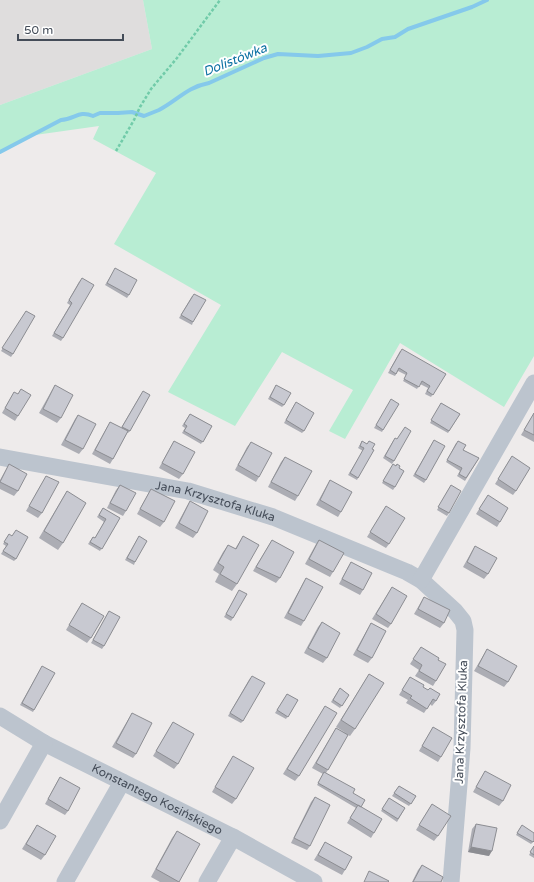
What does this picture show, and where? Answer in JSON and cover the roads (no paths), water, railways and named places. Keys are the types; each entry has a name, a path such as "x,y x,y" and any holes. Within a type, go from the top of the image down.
{"street":[{"path":"421,580 534,383"},
{"name":"Jana Krzysztofa Kluka","path":"0,457 188,491 273,517 388,564 421,580 460,615 465,630 462,748 451,882"},
{"name":"Konstantego Kosińskiego","path":"0,716 44,743 233,837 314,882"},
{"path":"0,821 44,743"},
{"path":"65,882 122,782"},
{"path":"207,882 233,837"}],"waterway":[{"name":"Dolistówka","path":"0,152 61,120 80,114 88,114 93,116 100,113 132,112 144,116 159,110 201,85 209,83 264,58 278,54 318,56 351,53 382,39 395,37 408,29 472,7 487,0"}]}
